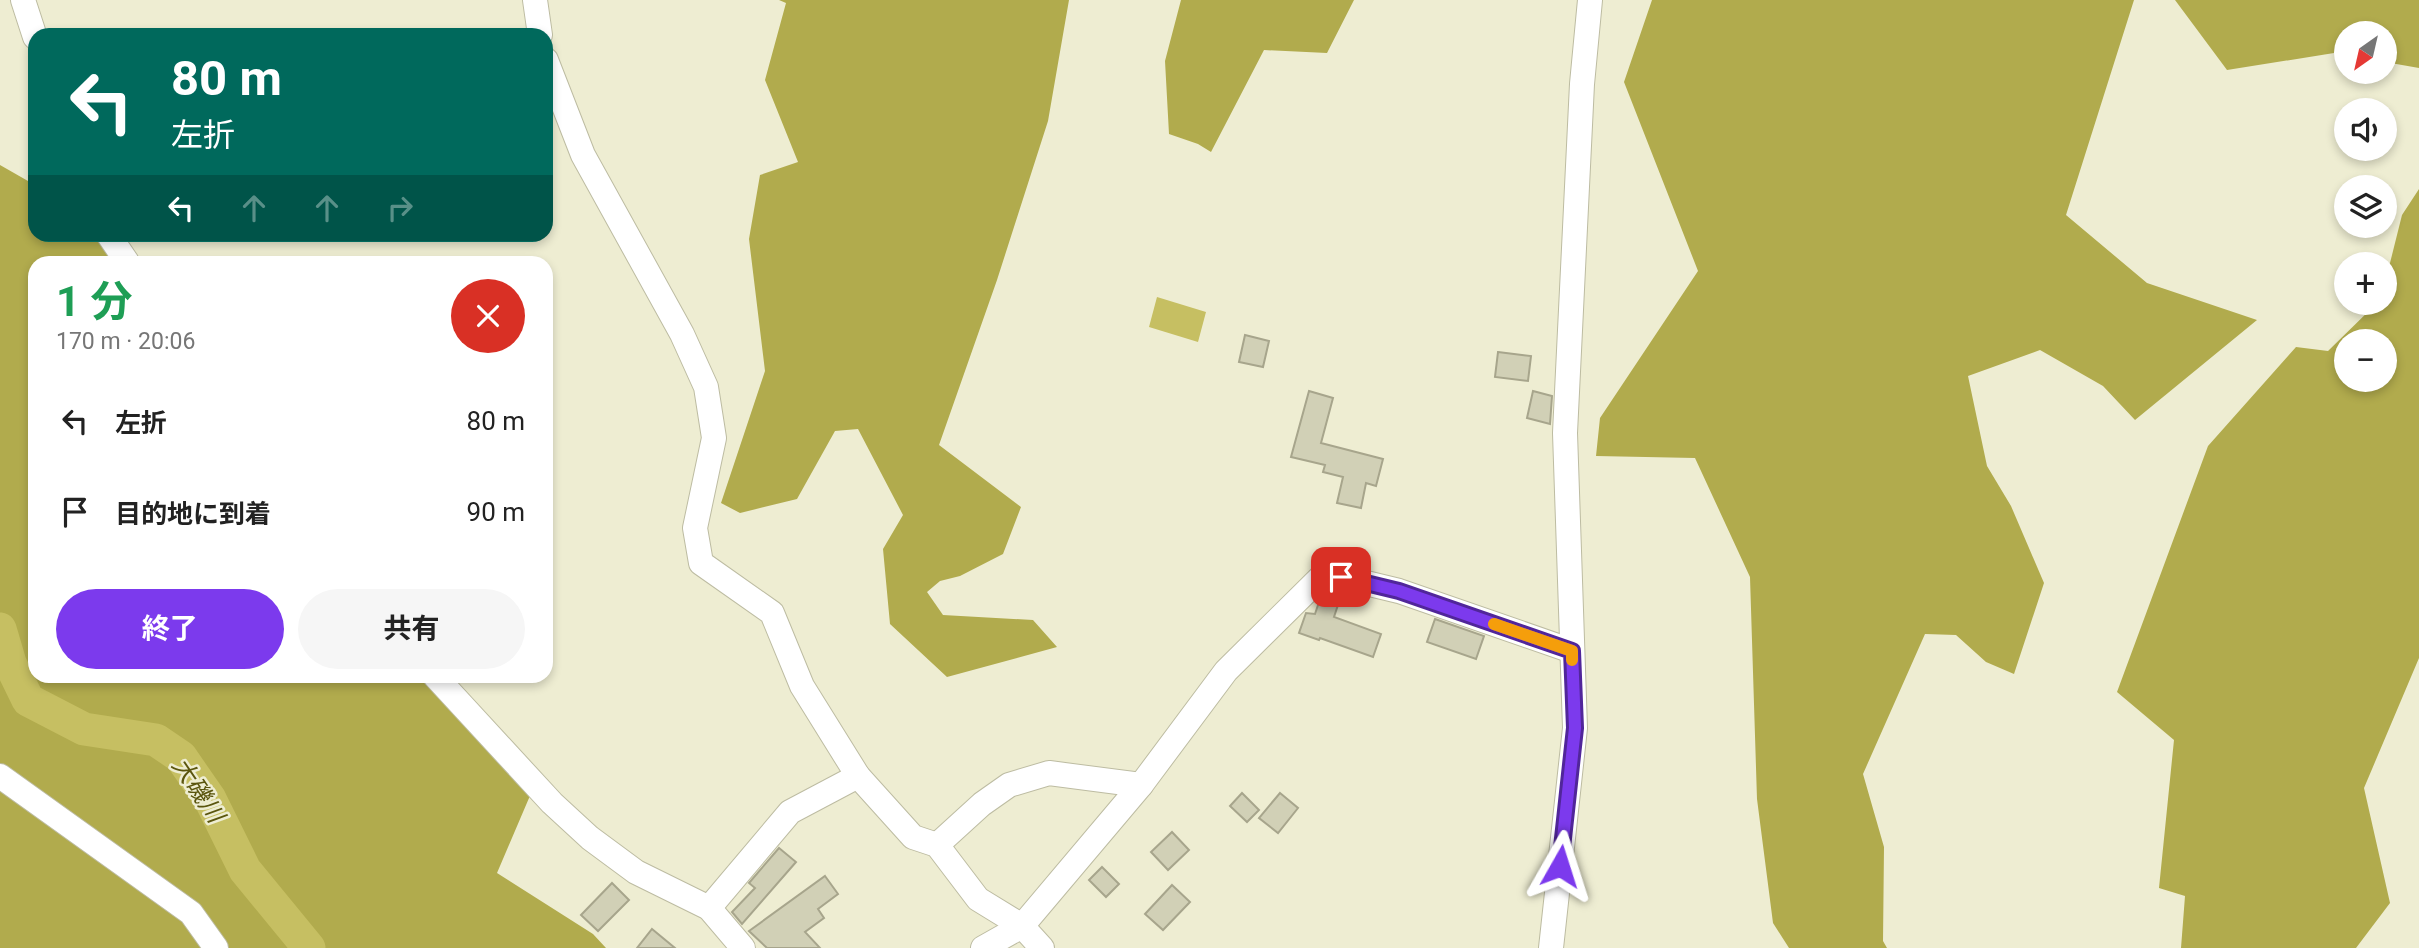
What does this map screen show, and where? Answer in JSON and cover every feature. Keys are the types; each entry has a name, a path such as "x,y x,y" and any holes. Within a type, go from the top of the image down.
{"street":[{"path":"23,0 32,28"},
{"path":"535,0 539,28"},
{"path":"1551,948 1575,728 1565,433 1582,84 1590,0"},
{"path":"553,78 583,155 682,334 706,387 714,438 695,528 701,563 772,613 802,686 858,776 913,837 937,845 978,899 1022,926 1042,948"},
{"path":"984,948 1022,926 1141,785 1226,671 1320,578 1341,577 1399,591 1572,651"},
{"path":"441,683 552,803 590,838 636,872 709,908 743,948"},
{"path":"937,845 982,804 1009,785 1049,773 1141,785"},
{"path":"0,776 191,913 216,948"},
{"path":"709,908 790,812 858,776"}],"shaded area":[{"path":"779,0 1069,0 1048,121 997,280 939,445 1021,507 1003,554 960,576 940,581 927,592 943,615 1033,620 1057,647 947,677 890,624 883,549 903,515 858,429 835,431 797,499 740,513 721,503 765,371 749,239 760,175 798,162 765,80 786,3"},
{"path":"1181,0 1354,0 1327,53 1264,50 1211,152 1198,144 1169,134 1165,61"},
{"path":"1652,0 2134,0 2066,215 2147,283 2257,320 2135,420 2103,386 2040,350 1968,376 1987,466 2011,506 2044,583 2014,674 1986,662 1956,635 1925,634 1863,774 1884,847 1883,941 1887,948 1789,948 1773,923 1757,799 1750,577 1695,458 1596,456 1600,418 1698,271 1624,82"},
{"path":"2175,0 2419,0 2419,68 2398,64 2398,21 2334,21 2334,53 2227,70"},
{"path":"0,165 28,181 28,242 106,242 117,256 28,256 28,683 426,683 535,784 497,873 593,934 606,948 0,948"},
{"path":"2419,189 2419,658 2364,788 2390,903 2356,948 2181,948 2185,896 2159,888 2174,740 2117,692 2208,446 2296,347 2328,351 2334,345 2334,392 2397,392 2397,329 2350,329 2365,315 2397,315 2397,252 2393,252 2402,215"},
{"path":"1157,297 1206,312 1198,342 1149,327"}],"building":[{"path":"1245,335 1269,341 1263,367 1239,362"},
{"path":"1498,352 1531,356 1528,381 1495,377"},
{"path":"1309,391 1333,398 1321,443 1383,459 1376,486 1366,483 1361,508 1337,503 1343,477 1323,472 1325,465 1291,457"},
{"path":"1533,391 1552,396 1550,424 1527,418"},
{"path":"1326,593 1342,593 1334,617 1381,634 1373,657 1299,633 1306,613 1315,614 1320,599"},
{"path":"1435,619 1484,636 1476,659 1427,642"},
{"path":"1242,793 1259,810 1247,822 1230,806"},
{"path":"1280,793 1298,808 1278,833 1259,818"},
{"path":"1172,832 1189,850 1168,870 1151,852"},
{"path":"779,848 796,862 742,924 732,912 755,888 749,883"},
{"path":"1102,867 1119,884 1106,897 1089,880"},
{"path":"825,876 838,894 818,909 824,918 805,932 820,948 767,948 749,931"},
{"path":"612,883 629,900 598,931 581,915"},
{"path":"1172,885 1190,902 1163,930 1145,914"},
{"path":"652,929 675,948 637,948"}],"waterway":[{"name":"大磯川","path":"0,629 10,663 28,700 84,729 156,740 181,757 210,799 245,870 309,948"}],"slow traffic":[{"path":"1494,624 1572,651 1572,660"}],"route":[{"path":"1341,577 1399,591 1572,651 1575,728 1560,866"}]}
